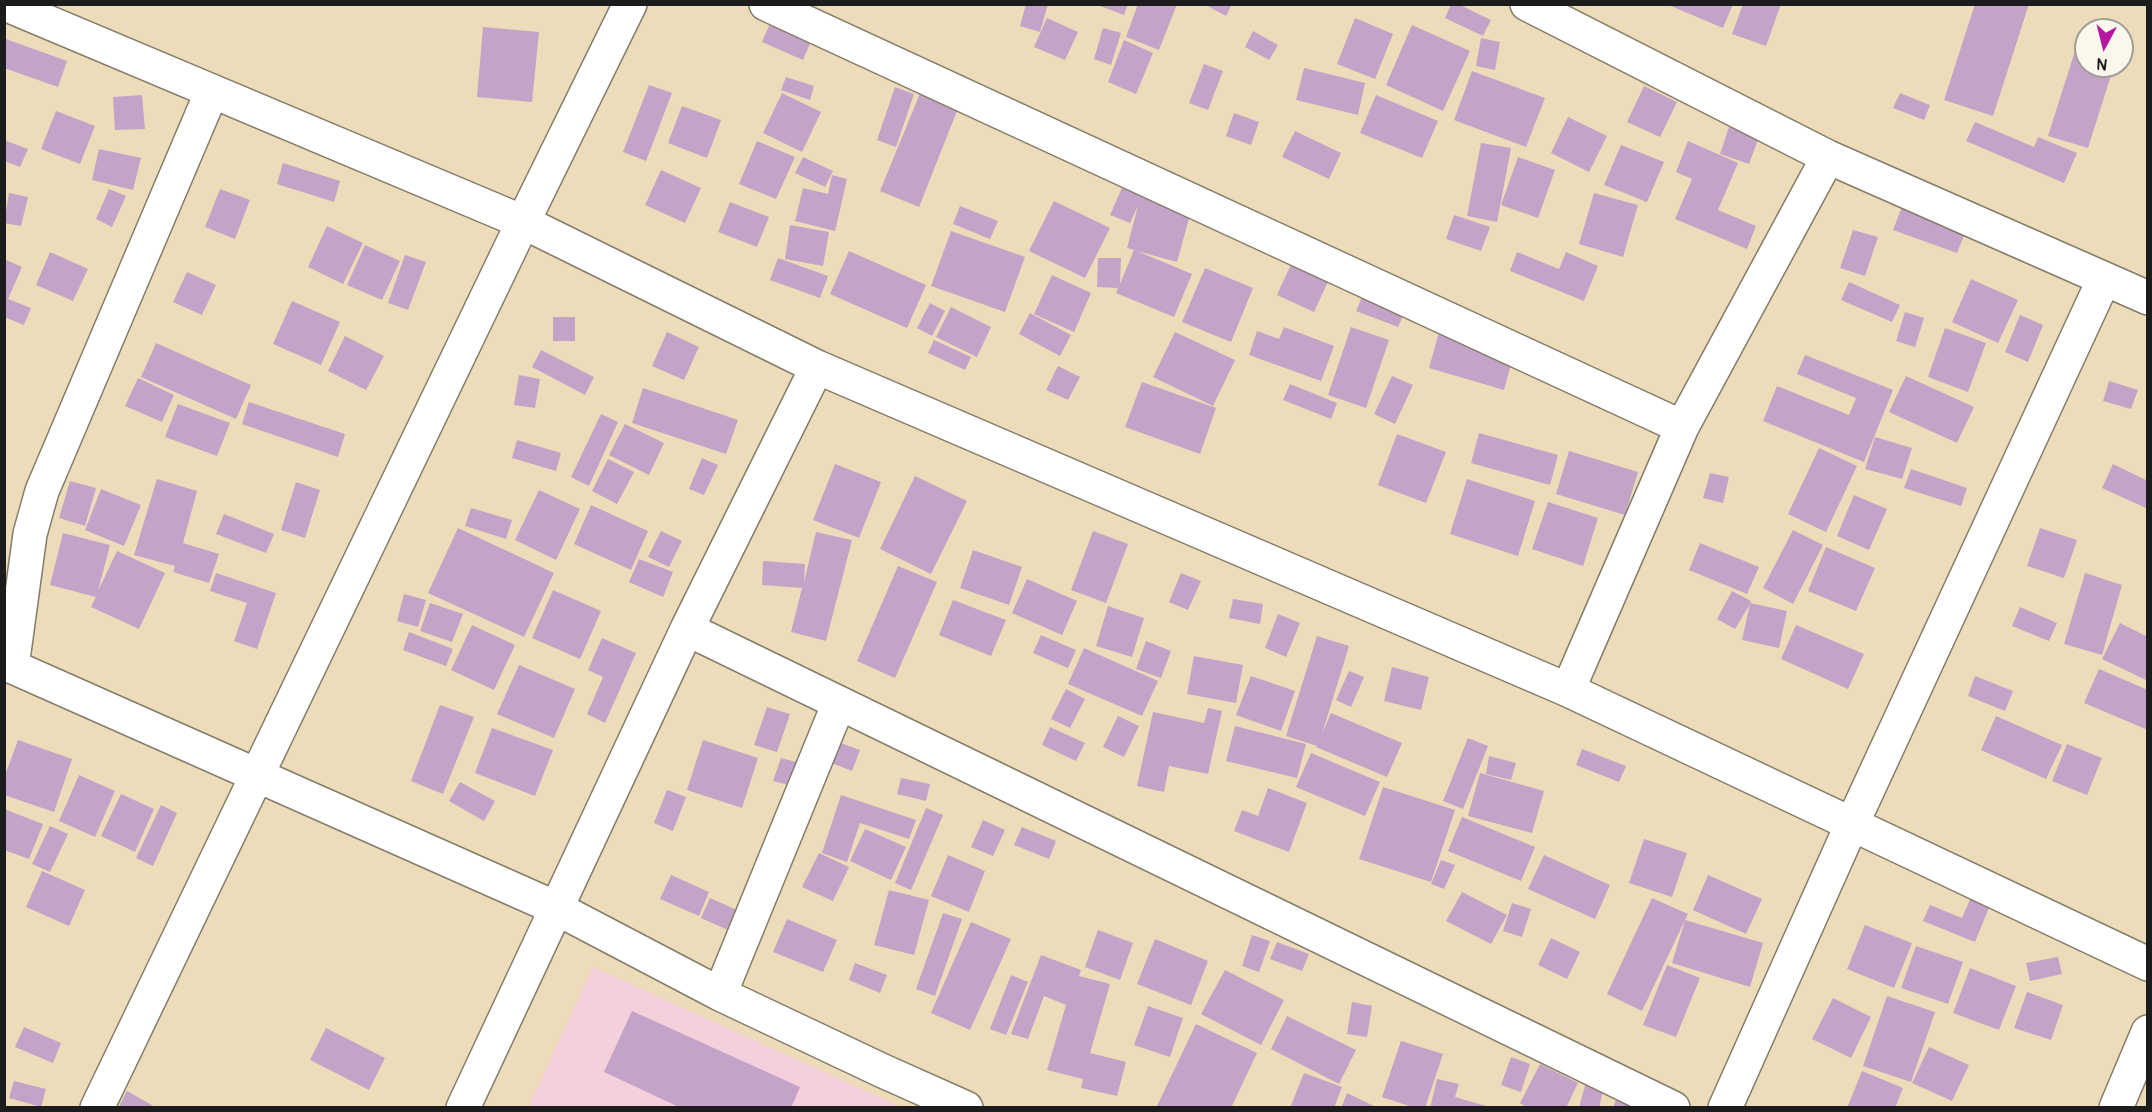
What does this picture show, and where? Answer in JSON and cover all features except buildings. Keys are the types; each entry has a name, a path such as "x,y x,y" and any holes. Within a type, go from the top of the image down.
{"street":[{"path":"5,4 522,222 817,367 1568,690 2148,964"},
{"path":"97,1107 522,222 630,4"},
{"path":"766,4 1682,427"},
{"path":"1527,4 1568,13 1828,157 2148,298"},
{"path":"212,91 42,491 30,534 8,665 556,908 720,994 883,1071 966,1107"},
{"path":"1568,690 1682,427 1828,157"},
{"path":"1725,1107 1852,824 2104,279"},
{"path":"463,1107 687,629 817,367"},
{"path":"687,629 1673,1107"},
{"path":"720,994 839,703"},
{"path":"2116,1107 2148,1032"}],"shaded area":[{"path":"593,967 901,1107 528,1108"}]}
